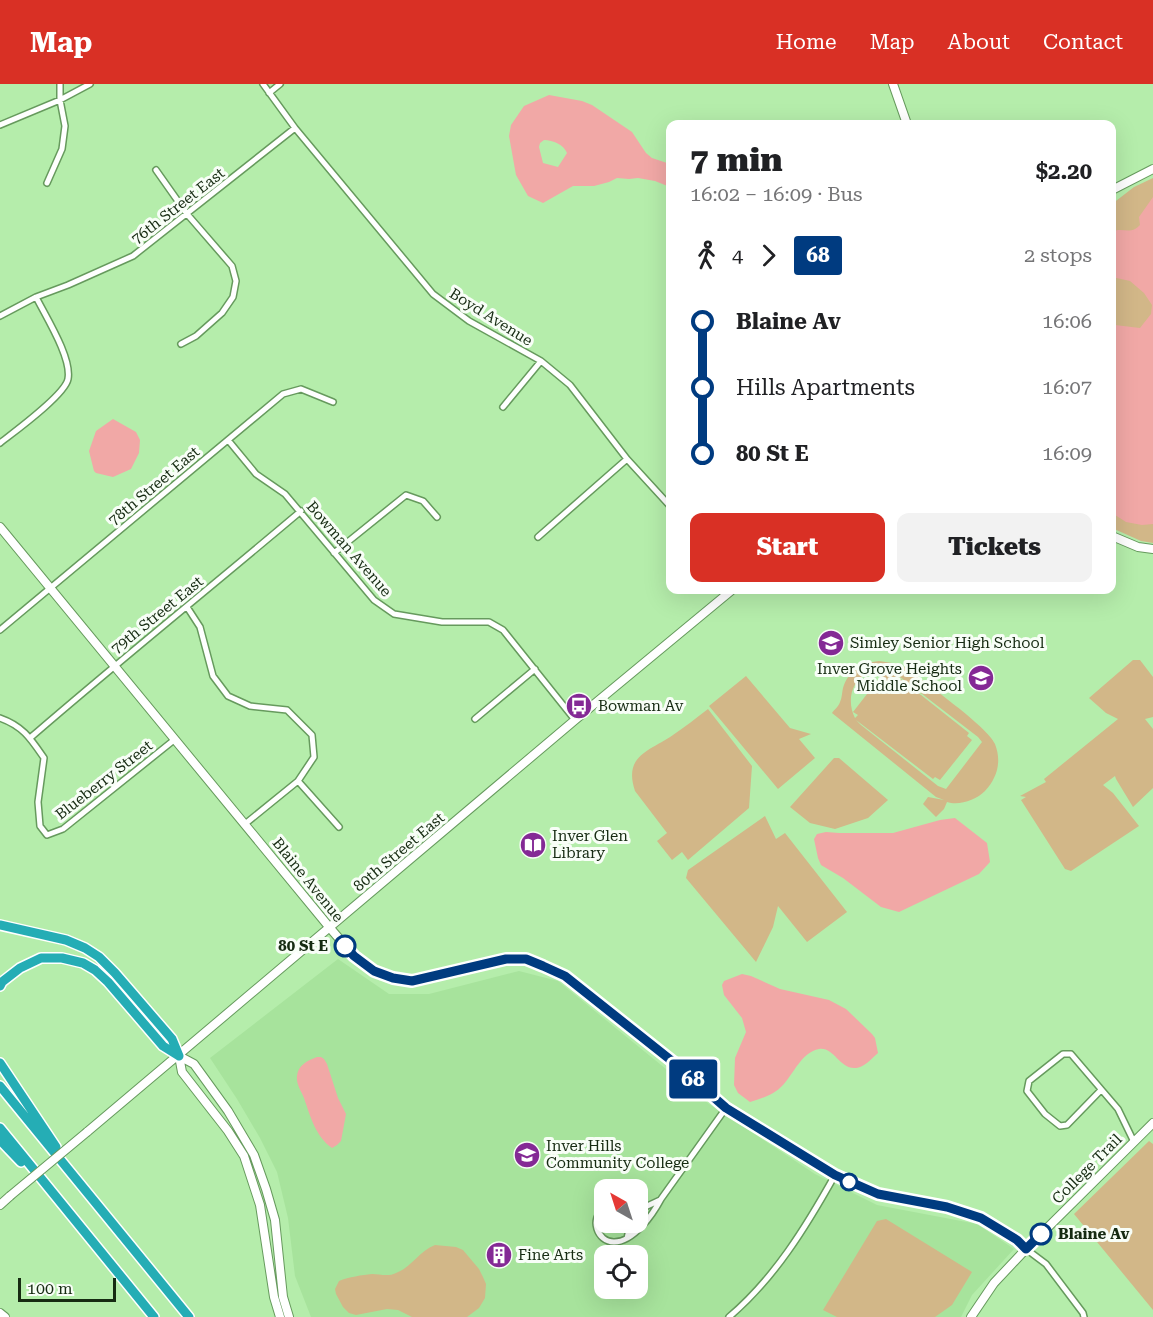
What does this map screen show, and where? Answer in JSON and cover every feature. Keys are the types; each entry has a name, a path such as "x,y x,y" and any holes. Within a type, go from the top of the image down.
{"highway":[{"path":"0,925 66,940 99,957 172,1039 179,1056"},
{"path":"0,986 20,968 41,958 62,958 83,963 108,982 163,1046 179,1056"},
{"path":"0,1063 87,1194"},
{"path":"0,1086 189,1317"},
{"path":"0,1128 154,1317"},
{"path":"0,1140 67,1211"}],"street":[{"path":"47,183 62,149 66,126 60,100 60,84"},
{"path":"0,125 60,100 90,84"},
{"name":"Boyd Avenue","path":"263,84 296,128 433,294 469,321 541,361 570,385 627,459 666,497"},
{"path":"269,93 280,84"},
{"path":"893,84 906,120"},
{"name":"76th Street East","path":"0,316 36,297 133,256 296,128"},
{"path":"1116,187 1153,169"},
{"path":"156,170 187,214 232,266 236,281 233,297 222,313 196,336 181,344"},
{"path":"0,443 58,396 68,381 68,364 36,297"},
{"path":"503,407 541,361"},
{"name":"78th Street East","path":"0,630 283,394 300,389 333,402"},
{"name":"Bowman Avenue","path":"228,440 255,474 285,494 301,511 374,600 394,614 442,622 489,621 503,630 575,720"},
{"path":"538,537 627,459"},
{"path":"334,552 406,495 423,501 437,517"},
{"name":"79th Street East","path":"30,738 301,511"},
{"name":"Blaine Avenue","path":"0,527 330,928 354,956 374,971 393,978 412,981 506,959 526,959 543,966 565,976 677,1065 726,1108 835,1175 878,1194 947,1207 981,1218 1017,1240 1026,1249"},
{"path":"1116,538 1138,547 1153,549"},
{"name":"80th Street East","path":"0,1205 727,594"},
{"path":"187,607 200,627 213,676 228,696 250,706 287,710 312,735 314,757 298,781 245,824"},
{"path":"475,719 535,669"},
{"path":"0,718 17,726 30,738"},
{"name":"Blueberry Street","path":"30,738 44,758 38,802 40,826 47,835 63,829 174,740"},
{"path":"298,781 339,827"},
{"path":"1101,1090 1068,1125 1060,1126 1045,1114 1026,1091 1029,1081 1063,1054 1071,1054 1118,1109 1134,1142"},
{"path":"179,1056 182,1072 228,1131 244,1156 260,1205 274,1297 280,1317"},
{"path":"179,1056 194,1064 228,1111 254,1155 274,1220 283,1298 288,1317"},
{"path":"598,1233 603,1240 616,1242 627,1238 643,1227 726,1108"},
{"name":"College Trail","path":"971,1317 994,1283 1153,1122"},
{"path":"729,1317 747,1302 772,1272 812,1216 835,1175"},
{"path":"648,1206 661,1199"},
{"path":"627,1238 628,1233"},
{"path":"1026,1249 1046,1264 1084,1317"},
{"path":"0,1313 5,1317"}],"shaded area":[{"path":"549,95 582,101 592,105 632,132 646,153 652,158 666,163 666,185 638,178 617,178 594,186 573,186 543,203 528,196 516,175 509,136 511,125 524,106","holes":["544,140 561,145 567,153 558,167 543,163 539,147"]},
{"path":"1153,178 1153,543 1141,541 1116,530 1116,201 1134,187"},
{"path":"1153,197 1153,524 1142,525 1126,522 1116,516 1116,325 1140,328 1151,314 1152,305 1144,293 1130,281 1116,278 1116,230 1133,230 1140,225 1139,217"},
{"path":"113,419 136,432 140,440 139,453 131,469 113,477 94,471 89,451 96,431"},
{"path":"1133,660 1140,660 1153,677 1153,717 1145,719 1153,729 1153,788 1133,807 1115,776 1103,785 1113,793 1139,826 1071,871 1065,869 1021,800 1026,797 1020,796 1046,782 1044,779 1118,719 1106,713 1089,698"},
{"path":"879,661 899,664 969,716 990,736 995,744 998,763 993,781 985,791 962,803 947,802 936,817 923,804 928,797 944,800 936,797 832,713 841,699 848,677 861,666","holes":["883,670 892,673 890,675 885,671 853,712 852,692 858,681 869,673","892,672 982,742 946,789 938,786 856,720 933,779 935,777 940,780 972,740 967,736 969,733"]},
{"path":"746,676 790,728 811,734 799,739 815,758 778,789 709,706"},
{"path":"708,709 752,766 749,808 688,860 682,852 672,860 657,841 667,833 635,791 632,779 633,769 636,762 648,750"},
{"path":"834,758 839,758 888,800 868,818 835,829 810,823 790,807"},
{"path":"765,816 776,839 785,833 847,912 807,942 778,906 773,927 756,962 686,878 688,870"},
{"path":"955,818 987,843 990,862 979,874 899,912 881,907 843,878 821,865 818,858 814,839 817,834 826,832 893,833"},
{"name":"Inver Hills Community College","path":"338,959 389,994 429,994 519,971 558,981 709,1104 815,1174 877,1205 977,1224 1014,1249 972,1295 961,1317 311,1317 295,1276 288,1218 277,1172 237,1099 210,1058"},
{"path":"742,974 780,989 829,1000 846,1009 875,1038 878,1053 866,1064 850,1068 825,1049 813,1051 803,1059 776,1091 750,1102 738,1093 734,1085 735,1058 746,1032 742,1018 724,995 722,985 724,981"},
{"path":"317,1057 324,1059 327,1064 346,1114 341,1141 332,1148 314,1126 297,1082 301,1066"},
{"path":"1149,1141 1153,1144 1153,1310 1074,1214"},
{"path":"886,1219 972,1272 952,1305 935,1317 837,1317 823,1310 877,1221"},
{"path":"435,1245 463,1250 483,1277 486,1284 485,1298 479,1308 467,1317 412,1317 398,1310 387,1309 356,1315 349,1313 343,1307 335,1289 339,1281 368,1274 393,1274 407,1267 424,1251"}],"bus line":[{"name":"68","path":"345,946 374,971 393,978 412,981 506,959 526,959 543,966 565,976 677,1065 726,1108 835,1175 878,1194 947,1207 981,1218 1017,1240 1026,1249 1041,1234"}],"place":[{"name":"Simley Senior High School","path":"831,643"},
{"name":"Inver Grove Heights Middle School","path":"981,678"},
{"name":"Bowman Av","path":"579,706"},
{"name":"Inver Glen Library","path":"533,845"},
{"name":"80 St E","path":"345,946"},
{"name":"Inver Hills Community College","path":"527,1155"},
{"name":"Blaine Av","path":"1041,1234"},
{"name":"Fine Arts","path":"499,1255"}]}
